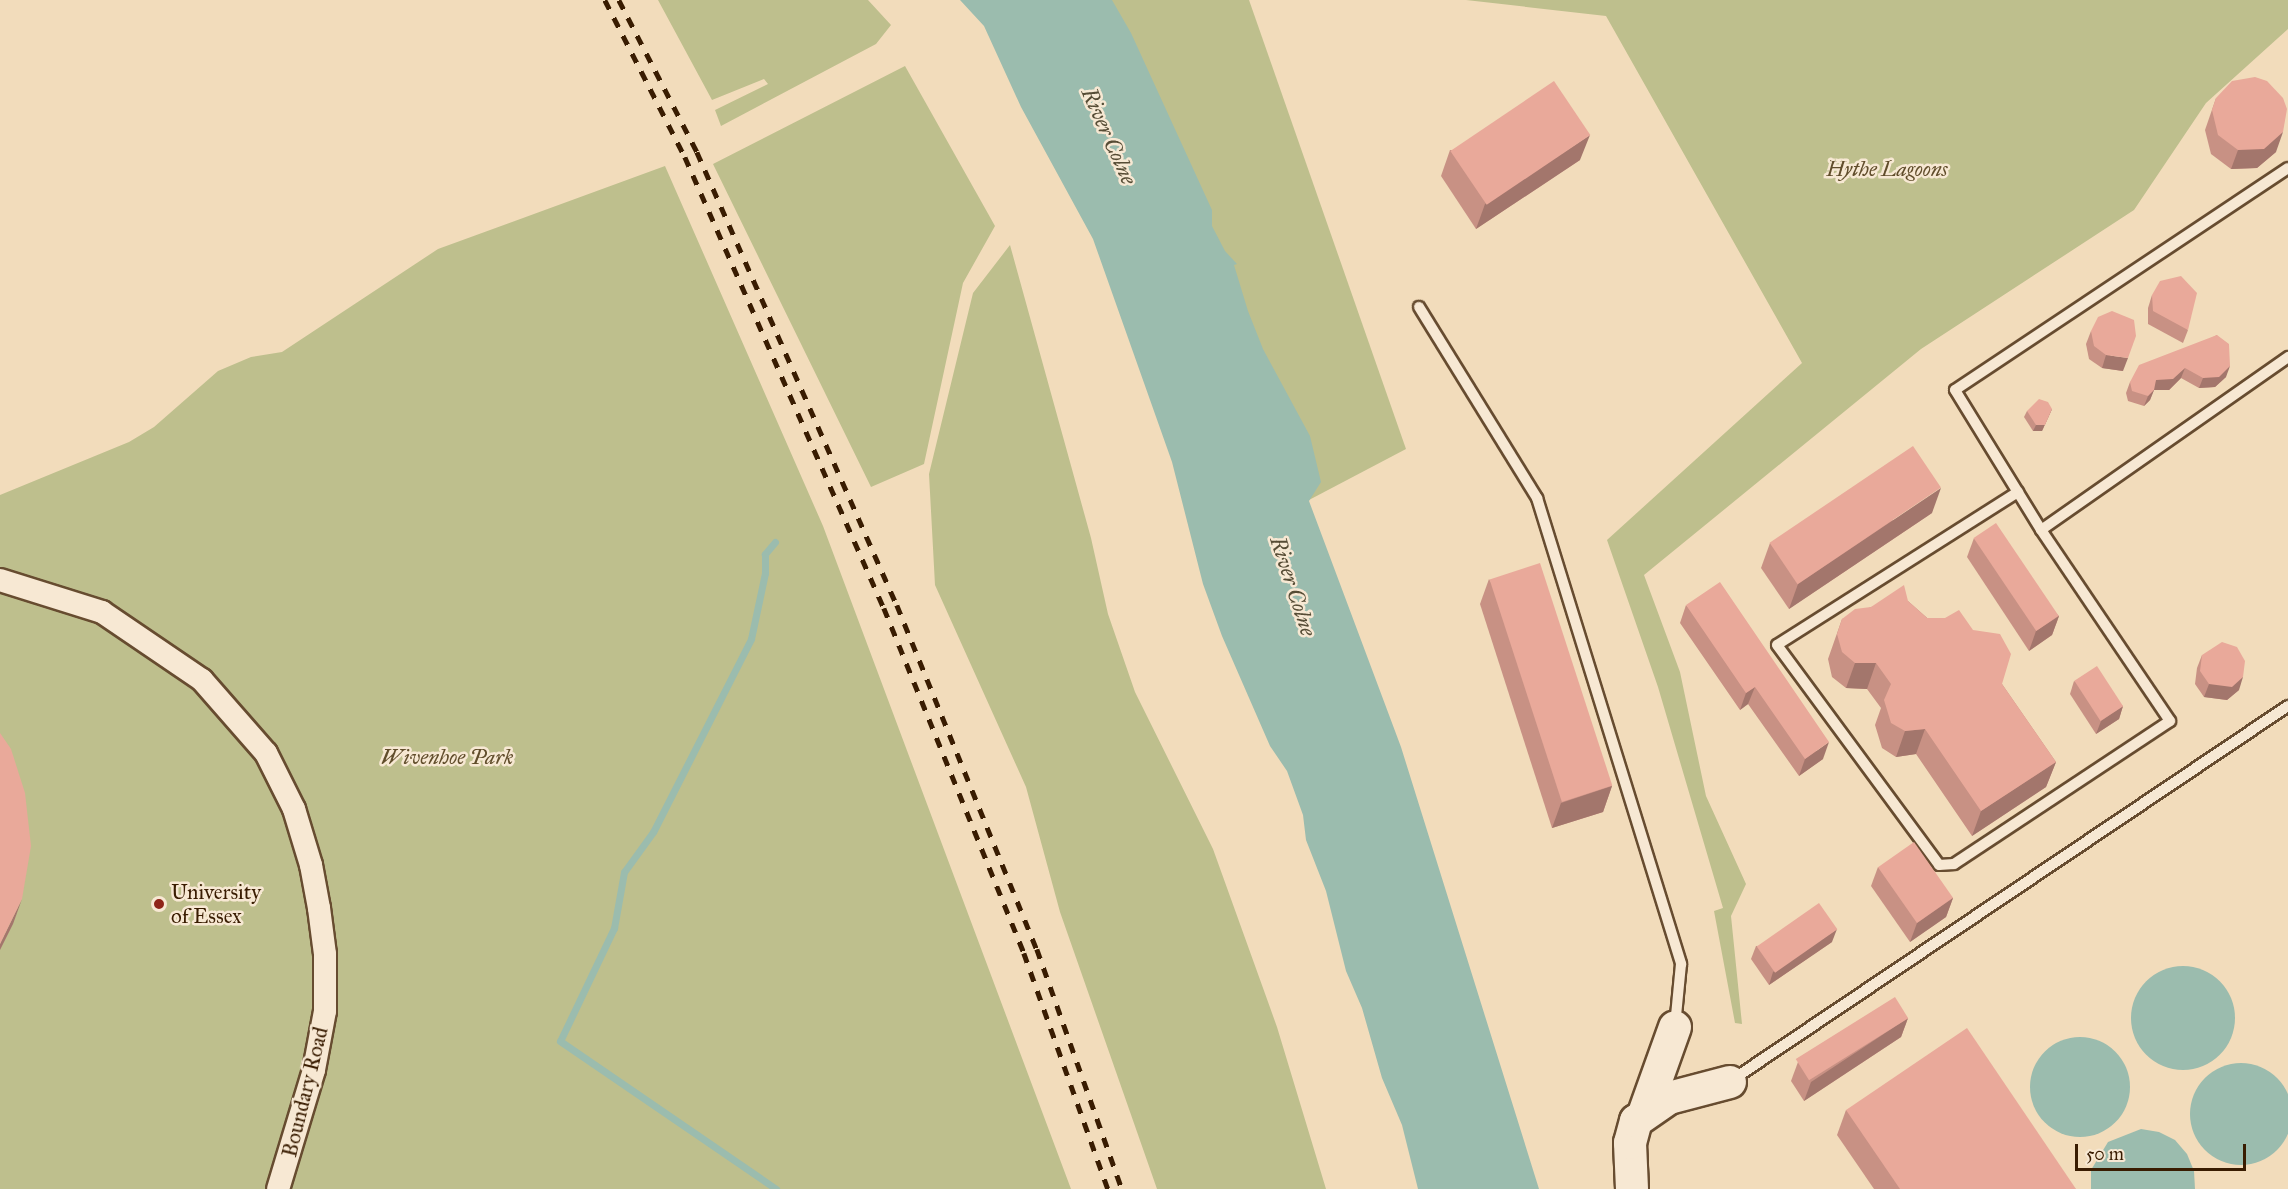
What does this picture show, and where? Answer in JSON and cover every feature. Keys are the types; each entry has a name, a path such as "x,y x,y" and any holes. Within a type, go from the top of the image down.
{"street":[{"name":"Boundary Road","path":"0,580 102,612 202,680 266,753 294,809 311,865 320,919 325,954 325,1011 314,1070 279,1189"},
{"path":"1645,1111 1675,1026"},
{"path":"1632,1189 1630,1143 1636,1120 1645,1111 1669,1098 1730,1082"}],"lane":[{"path":"2018,492 1777,645 1940,865 1954,864 2170,722 2041,530 2018,492 1955,390 2288,168"},
{"path":"1419,308 1537,498 1681,964 1675,1026"},
{"path":"2041,530 2288,357"},
{"path":"1730,1082 2288,706"}],"green space":[{"path":"658,0 868,0 891,25 876,44 721,126 715,110 768,84 764,79 712,100"},
{"path":"1056,0 1249,0 1406,449 1309,500"},
{"name":"Hythe Lagoons","path":"1466,0 2288,0 2288,29 2206,103 2134,210 1921,349 1644,575 1680,672 1706,796 1746,884 1731,916 1742,1024 1735,1023 1714,911 1723,908 1658,687 1607,540 1802,363 1606,16"},
{"path":"905,66 995,226 963,283 924,464 871,487 713,164"},
{"name":"Wivenhoe Park","path":"665,166 823,526 1071,1189 0,1189 0,495 129,442 154,427 218,371 251,357 282,352 438,249"},
{"path":"1010,245 1091,538 1108,614 1135,692 1213,849 1277,1027 1326,1189 1157,1189 1060,912 1026,787 935,585 929,474 973,293"}],"water":[{"name":"River Colne","path":"960,0 1112,0 1131,33 1212,210 1212,226 1225,251 1237,264 1234,265 1248,311 1263,349 1310,436 1321,482 1309,501 1401,747 1539,1189 1418,1189 1402,1125 1382,1078 1362,1008 1346,971 1326,891 1306,840 1303,815 1287,771 1270,746 1222,636 1203,584 1172,462 1093,239 1021,107 984,26"},
{"path":"2183,966 2203,970 2220,981 2231,998 2235,1018 2231,1038 2220,1055 2203,1066 2183,1070 2163,1066 2146,1055 2135,1038 2131,1018 2135,998 2146,981 2163,970"},
{"path":"2080,1037 2099,1040 2116,1051 2127,1068 2130,1087 2127,1106 2116,1123 2099,1134 2080,1137 2061,1134 2044,1123 2033,1106 2030,1087 2033,1068 2044,1051 2061,1040"},
{"path":"2241,1063 2261,1067 2277,1078 2288,1094 2292,1114 2288,1134 2277,1150 2261,1161 2241,1165 2221,1161 2205,1150 2194,1134 2190,1114 2194,1094 2205,1078 2221,1067"},
{"path":"2141,1129 2159,1132 2175,1140 2187,1154 2194,1171 2195,1189 2091,1189 2091,1170 2108,1142"}],"building":[{"path":"2255,77 2267,81 2283,98 2287,109 2283,132 2264,149 2238,150 2218,135 2212,110 2216,98 2232,81"},
{"path":"1554,81 1590,135 1487,205 1450,151"},
{"path":"2181,276 2197,293 2188,330 2153,311 2152,295 2160,281"},
{"path":"2112,311 2134,320 2136,336 2128,358 2106,355 2094,346 2091,331 2098,317"},
{"path":"2217,335 2229,344 2230,366 2219,377 2203,378 2185,368 2173,379 2156,380 2154,390 2148,396 2132,391 2130,382 2139,365"},
{"path":"2039,399 2048,402 2052,409 2045,425 2036,425 2027,411"},
{"path":"1913,446 1941,487 1798,584 1770,543"},
{"path":"1996,523 2059,616 2036,631 1974,538"},
{"path":"1540,563 1612,786 1562,802 1490,579"},
{"path":"1720,582 1829,742 1805,759 1755,687 1746,693 1686,605"},
{"path":"1904,585 1908,601 1927,618 1945,618 1959,610 1973,630 2000,634 2011,654 2002,684 2056,762 1981,811 1925,729 1905,731 1891,723 1884,700 1891,684 1876,663 1855,663 1842,652 1837,634 1842,619 1855,609 1871,607"},
{"path":"2222,642 2237,647 2245,661 2243,677 2232,687 2209,684 2200,671 2202,655"},
{"path":"2097,666 2123,706 2100,721 2074,681"},
{"path":"0,733 11,749 25,793 31,846 22,899 0,944"},
{"path":"1914,842 1953,898 1917,923 1878,867"},
{"path":"1819,903 1837,929 1775,973 1757,947"},
{"path":"1895,997 1908,1018 1809,1080 1796,1059"},
{"path":"1967,1028 2076,1189 1900,1189 1846,1110"}],"waterway":[{"path":"775,542 765,554 765,573 751,639 653,832 624,872 614,928 560,1041 776,1189"}],"railway":[{"path":"605,0 685,157 884,608 1024,953 1108,1189"},
{"path":"619,0 697,152 897,605 1037,949 1122,1189"}],"place":[{"name":"University of Essex","path":"159,904"}]}
